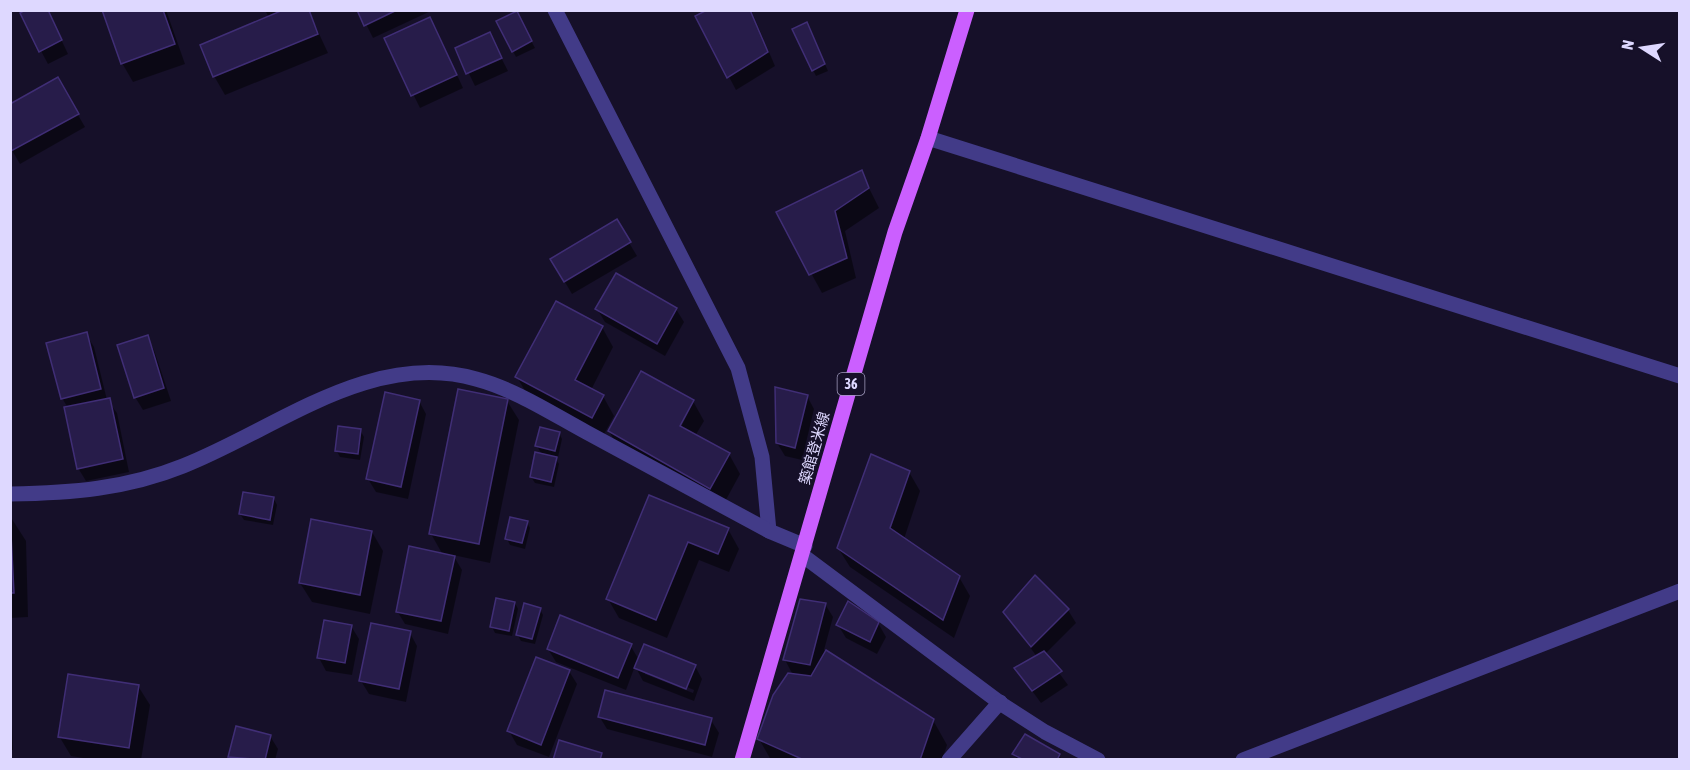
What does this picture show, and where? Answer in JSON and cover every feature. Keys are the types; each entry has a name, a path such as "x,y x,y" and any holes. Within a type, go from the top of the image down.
{"main road":[{"name":"築館登米線","path":"742,759 895,232 928,138 967,10"}],"street":[{"path":"555,10 738,368 762,457 769,531"},
{"path":"928,138 1680,376"},
{"path":"10,494 76,493 124,486 184,466 330,395 373,380 430,372 476,379 535,404 803,550 1000,702 1045,732 1098,759"},
{"path":"1243,759 1274,754 1680,591"},
{"path":"949,759 1000,702"}],"building":[{"path":"25,10 48,10 62,40 39,52 20,13"},
{"path":"102,10 163,10 175,44 121,64"},
{"path":"283,10 309,10 318,34 213,77 200,45"},
{"path":"357,10 397,10 364,26"},
{"path":"707,10 750,10 768,52 727,78 695,16"},
{"path":"517,11 532,41 512,52 496,21"},
{"path":"430,17 457,75 411,96 384,38"},
{"path":"807,22 825,64 812,71 792,29"},
{"path":"490,32 502,58 466,74 455,48"},
{"path":"58,77 79,114 11,151 10,104"},
{"path":"862,170 869,188 835,211 847,258 809,275 776,212"},
{"path":"617,219 631,242 564,282 550,259"},
{"path":"616,273 677,308 657,344 595,309"},
{"path":"556,301 603,326 575,380 604,395 592,418 515,377"},
{"path":"87,332 101,389 61,399 46,343"},
{"path":"148,335 164,388 134,398 117,345"},
{"path":"641,371 694,400 680,426 730,453 710,489 608,431"},
{"path":"775,387 808,395 795,448 776,443"},
{"path":"458,389 508,399 479,544 429,534"},
{"path":"385,392 420,400 401,487 366,479"},
{"path":"110,398 123,459 77,469 64,407"},
{"path":"338,426 361,429 358,454 335,451"},
{"path":"540,427 560,432 555,451 535,446"},
{"path":"535,452 557,457 551,482 530,477"},
{"path":"871,454 910,471 890,528 960,576 943,620 837,548"},
{"path":"243,492 274,497 270,520 239,514"},
{"path":"649,495 729,528 718,554 688,542 656,620 606,599"},
{"path":"10,515 14,593 10,593"},
{"path":"510,517 528,521 522,543 505,539"},
{"path":"311,519 372,531 360,595 299,583"},
{"path":"409,546 455,556 441,621 396,612"},
{"path":"1035,575 1069,609 1031,647 1003,612"},
{"path":"496,598 515,602 509,631 490,627"},
{"path":"800,599 826,603 810,665 783,660"},
{"path":"848,601 879,622 870,642 836,625"},
{"path":"524,603 541,608 532,639 516,635"},
{"path":"560,615 632,644 618,678 547,649"},
{"path":"324,620 352,625 345,663 317,658"},
{"path":"371,623 411,631 399,689 359,681"},
{"path":"644,644 696,665 686,689 634,668"},
{"path":"826,650 934,719 920,760 804,760 757,739 773,695 788,673 811,676"},
{"path":"1044,651 1062,671 1032,691 1014,668"},
{"path":"536,657 570,670 541,745 507,731"},
{"path":"68,674 139,685 129,748 58,737"},
{"path":"605,690 712,718 705,745 598,717"},
{"path":"236,726 271,735 265,760 228,757"},
{"path":"1025,734 1060,754 1057,760 1024,760 1012,754"},
{"path":"559,740 602,753 600,760 553,760"}]}
